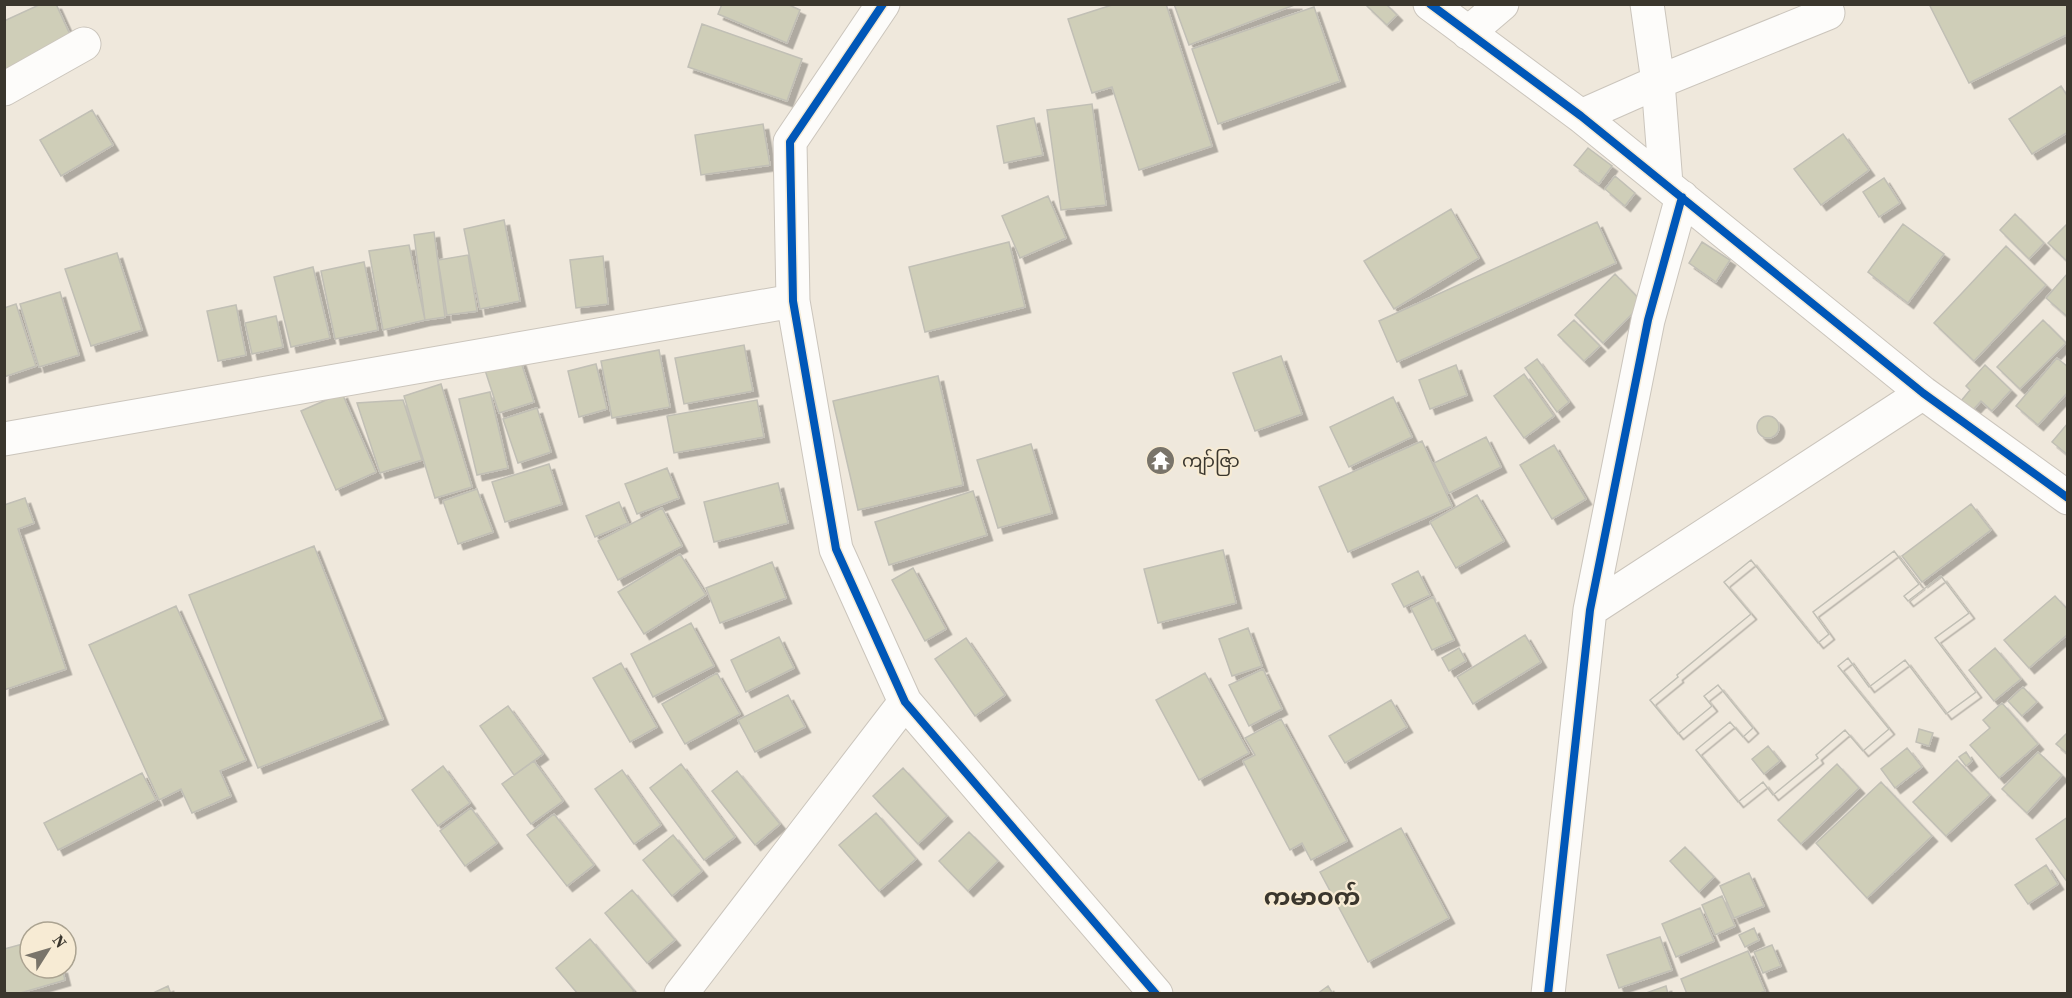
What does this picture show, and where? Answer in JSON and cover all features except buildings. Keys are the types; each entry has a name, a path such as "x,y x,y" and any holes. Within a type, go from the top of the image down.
{"street":[{"path":"883,4 790,142 793,301 836,549 905,702 1156,993"},
{"path":"1431,4 1581,116 1923,393 2067,498"},
{"path":"1468,33 1502,4"},
{"path":"1548,993 1553,964 1590,609 1674,190 1647,4"},
{"path":"1581,116 1828,13"},
{"path":"4,89 84,44"},
{"path":"4,439 793,301"},
{"path":"1590,609 1923,393"},
{"path":"681,993 905,702"}],"cycle path":[{"path":"883,4 790,142 793,301 836,549 905,702 1156,994"},
{"path":"1430,4 1581,116 1923,393 2068,498"},
{"path":"1548,994 1590,610 1648,320 1682,197"}],"place":[{"name":"ကျာ်ဇြာ","path":"1161,460"}],"district":[{"name":"ကမာဝက်","path":"1312,896"}]}
